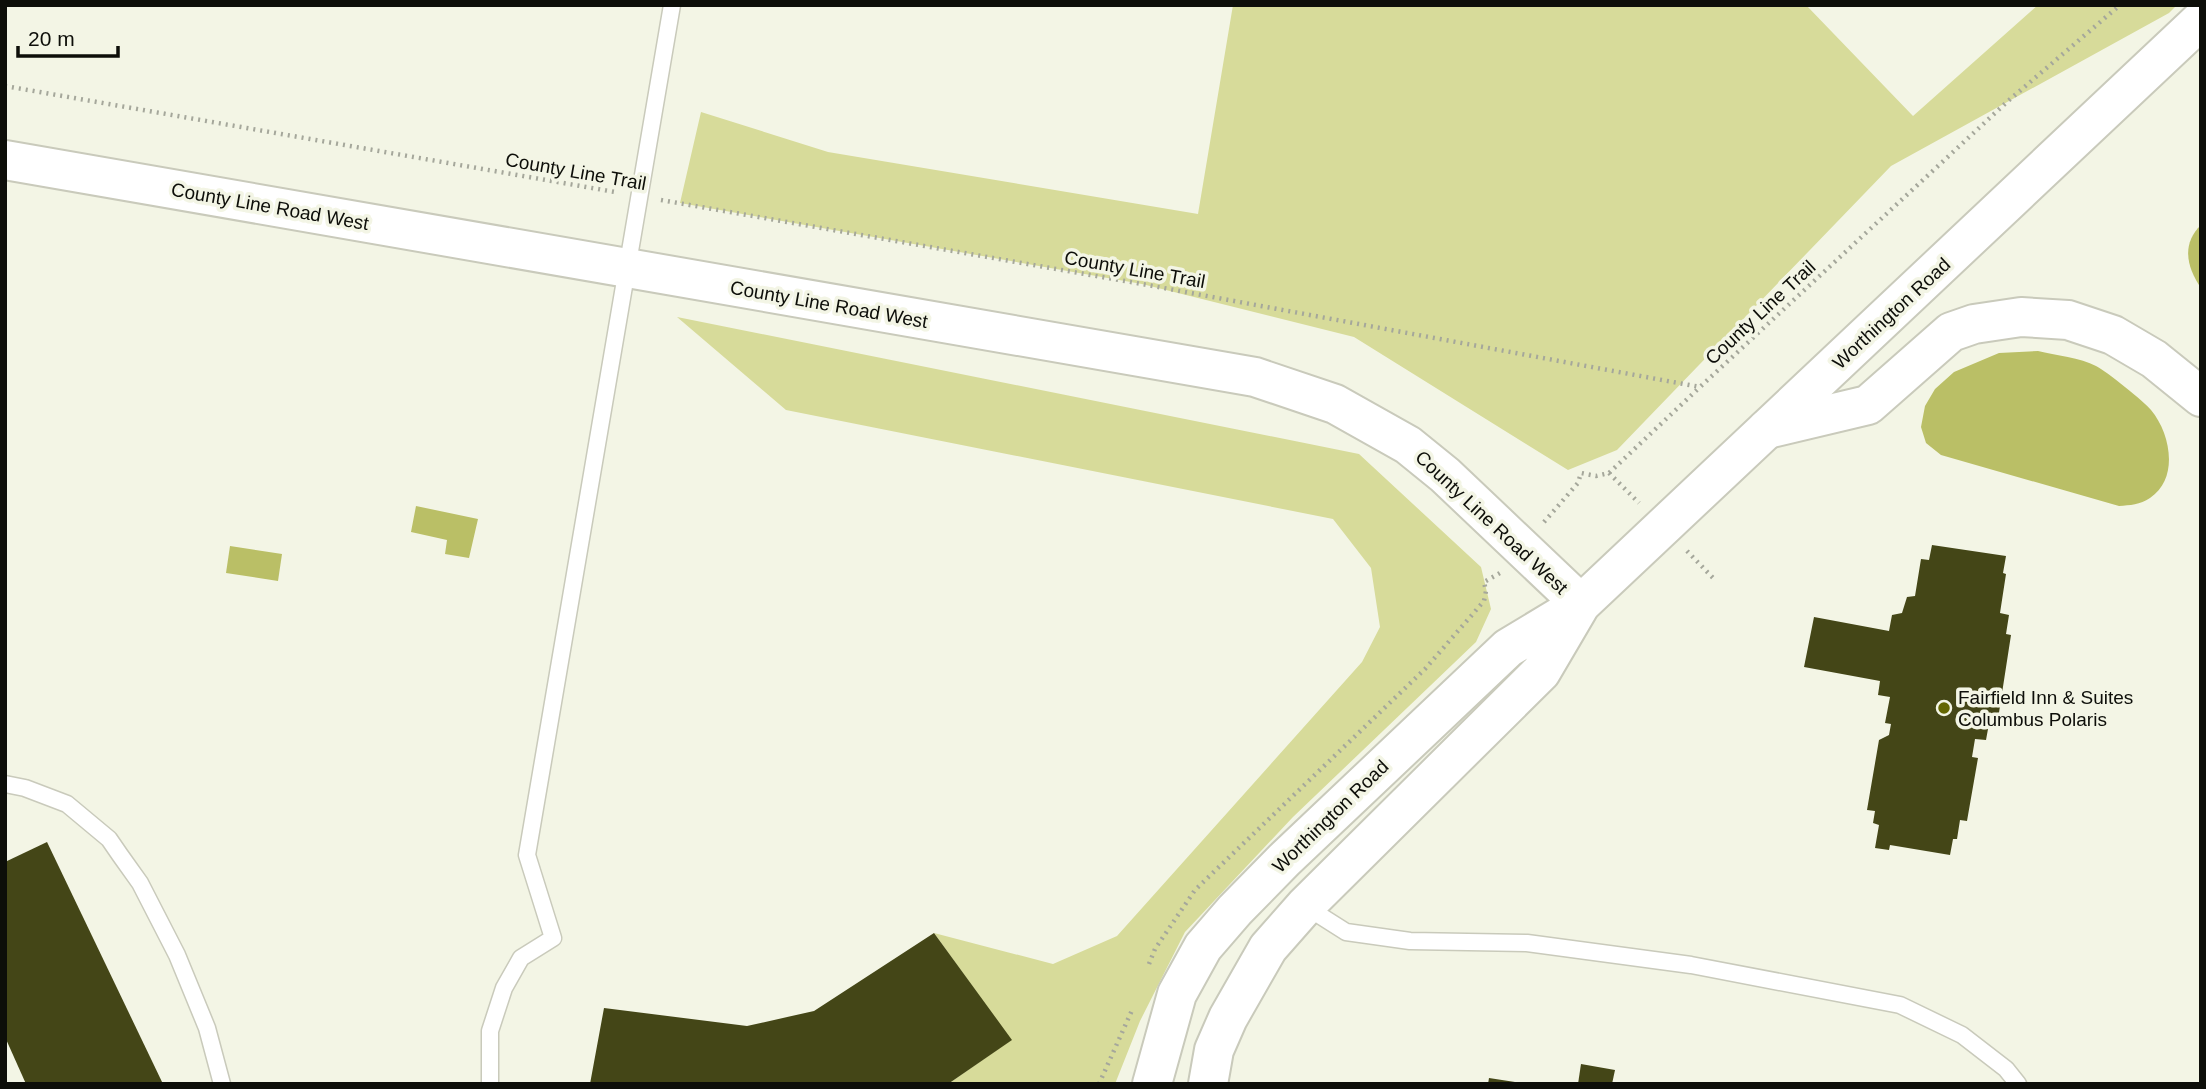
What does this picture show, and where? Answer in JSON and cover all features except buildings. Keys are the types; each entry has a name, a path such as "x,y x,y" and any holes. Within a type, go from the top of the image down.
{"main road":[{"name":"Worthington Road","path":"1152,1084 1177,994 1203,947 1284,860 1508,648 1581,604 2201,20"},
{"name":"County Line Road West","path":"5,160 1255,377 1335,404 1408,445 1445,475 1581,604"},
{"path":"1765,430 1868,405 1951,332 1974,324 2021,317 2068,320 2113,335 2154,359 2201,397"},
{"name":"Worthington Road","path":"1208,1084 1214,1050 1246,984 1268,948 1305,906 1541,672 1581,604"}],"lane":[{"path":"490,1084 490,1031 505,988 521,958 553,938 527,855 672,5"},
{"path":"5,784 25,788 67,804 109,839 140,883 177,955 207,1028 222,1084"},
{"path":"1305,906 1346,932 1410,941 1527,943 1691,965 1900,1005 1962,1035 2006,1069 2018,1084"}],"path":[{"name":"County Line Trail","path":"5,86 1129,282 1700,387 2008,101 2120,5"},
{"path":"1578,483 1581,473 1596,476 1609,474 1700,387"}],"shaded area":[{"path":"1233,5 1806,5 1913,116 2038,5 2177,5 2169,13 1891,166 1617,450 1568,470 1354,337 1142,284 680,203 701,112 828,152 1198,214"},
{"path":"2201,225 2201,288 2192,272 2188,256 2191,240"},
{"path":"677,317 1359,454 1481,567 1491,609 1476,642 1293,817 1185,932 1140,1021 1115,1084 948,1084 1011,1040 934,933 1053,964 1117,936 1362,662 1380,627 1371,568 1333,519 786,410"},
{"path":"2038,351 2096,366 2151,410 2163,431 2169,456 2165,480 2150,498 2119,506 1941,455 1926,443 1921,427 1925,406 1935,389 1954,372 1999,353"},
{"path":"416,506 478,519 469,558 445,554 447,540 411,532"},
{"path":"230,546 282,554 278,581 226,573"}],"place":[{"name":"Fairfield Inn & Suites Columbus Polaris","path":"1944,708"}]}
